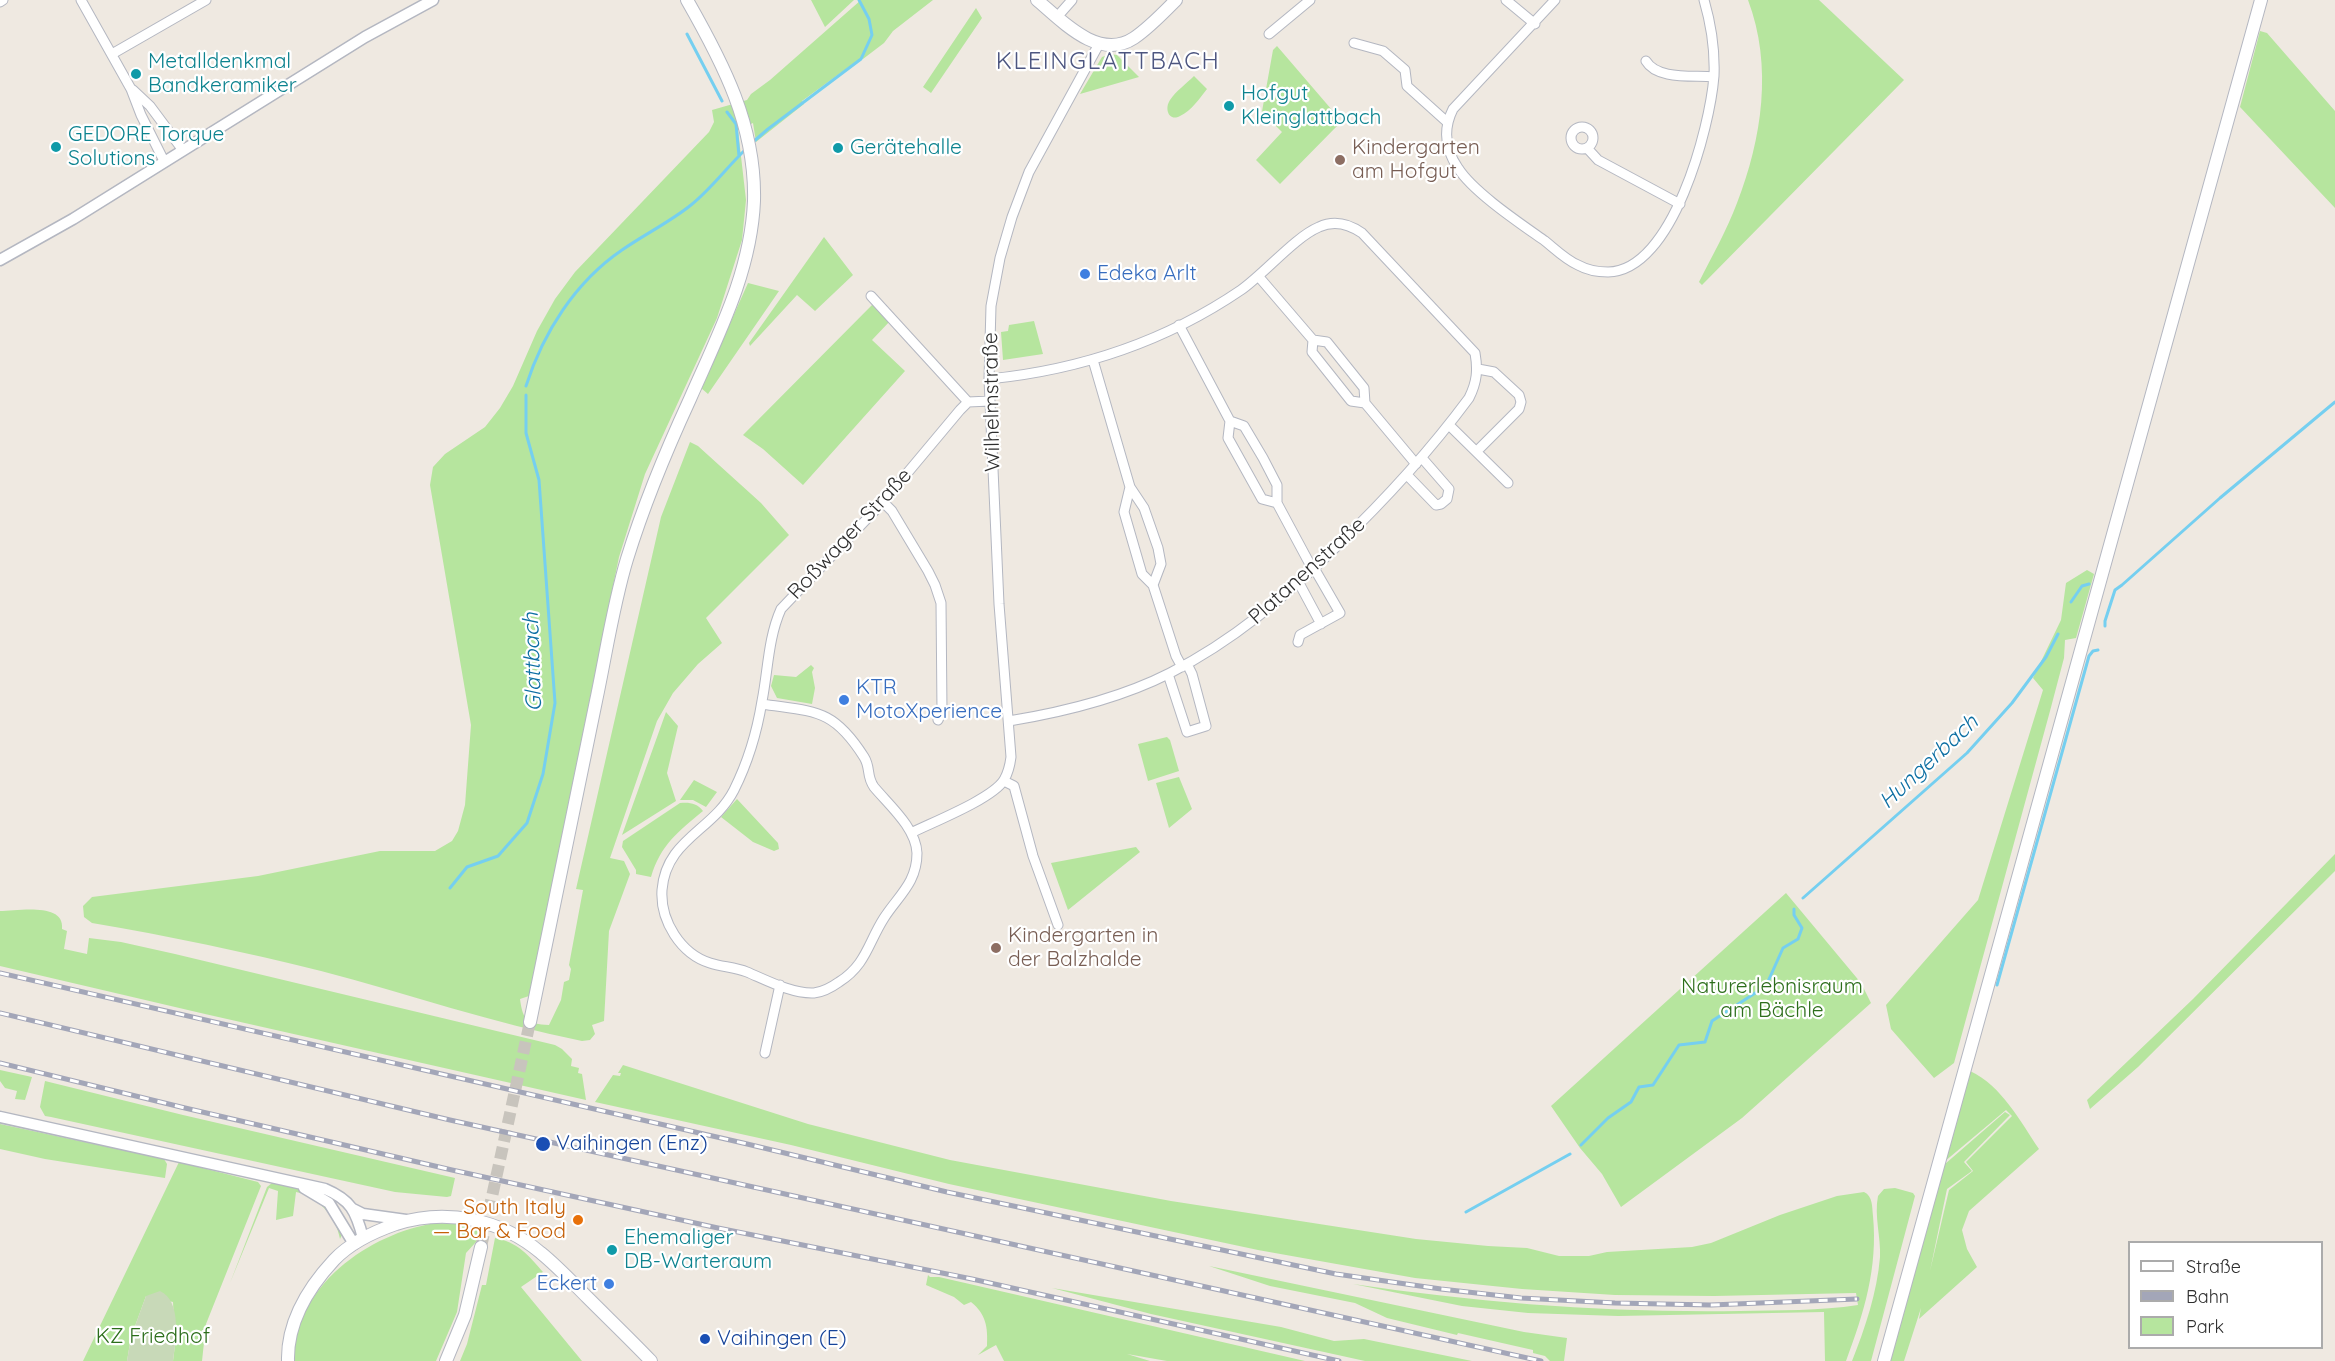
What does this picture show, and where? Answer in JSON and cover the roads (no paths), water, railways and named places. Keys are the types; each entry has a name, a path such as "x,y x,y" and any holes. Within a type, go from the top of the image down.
{"main road":[{"path":"530,1022 626,561 661,464 736,294 746,260 754,201 750,146 742,111 730,81 687,0"},
{"path":"1037,0 1076,31 1099,44 1117,45 1133,38 1176,0"},
{"path":"1884,1361 2261,0"},
{"path":"288,1361 290,1335 302,1303 331,1263 358,1241 409,1220 439,1217 464,1218 494,1225 520,1237 553,1263 651,1361"},
{"path":"446,1361 465,1315 481,1247"}],"street":[{"path":"81,0 131,88 141,115 164,161"},
{"path":"112,54 206,0"},
{"path":"0,260 73,219 182,149 365,38 433,0"},
{"path":"1057,17 1072,0"},
{"path":"1269,34 1310,0"},
{"path":"1506,0 1535,24"},
{"path":"1555,0 1453,109 1447,122 1446,141 1458,168 1474,186 1576,265 1592,271 1609,272 1631,266 1653,245 1680,204 1698,158 1710,111 1713,77 1713,49 1704,0"},
{"path":"1354,43 1383,51 1405,70 1407,86 1447,122"},
{"name":"Wilhelmstraße","path":"1004,781 1011,758 1010,721 999,604 989,379 993,290 1012,217 1029,172 1099,44"},
{"path":"1646,61 1649,67 1660,73 1713,77"},
{"path":"131,88 150,106 182,149"},
{"path":"1587,148 1598,160 1680,204"},
{"path":"989,379 1038,373 1093,360 1132,347 1221,303 1259,277 1300,240 1319,227 1333,223 1349,225 1362,233 1475,353 1478,369 1494,372 1519,395 1521,402 1519,409 1477,451"},
{"path":"1259,277 1312,340 1312,352 1351,401 1365,403 1419,461 1449,489 1447,499 1436,505 1407,475"},
{"path":"872,296 968,402 990,401"},
{"path":"1179,325 1230,421 1228,438 1262,499 1277,503"},
{"path":"1312,340 1327,342 1364,388 1365,403"},
{"path":"1093,360 1130,487 1144,508 1158,548 1161,564 1153,585"},
{"name":"Platanenstraße","path":"1010,721 1086,705 1168,674 1239,632 1299,583 1407,475 1449,425 1475,386 1478,369"},
{"name":"Roßwager Straße","path":"762,704 814,712 837,723 866,759 868,779 911,833 917,853 912,882 887,912 865,957 853,973 831,988 813,993 780,985 741,969 709,963 681,945 663,909 662,892 666,868 674,853 715,816 732,794 749,756 762,704 773,631 781,609 883,502 968,402"},
{"path":"1230,421 1244,426 1263,458 1277,485 1277,503 1340,613 1300,635 1298,642"},
{"path":"1449,425 1508,483"},
{"path":"1130,487 1124,512 1142,574 1153,585 1176,656 1192,674 1206,726 1187,732 1168,674"},
{"path":"883,502 892,512 928,571 941,603 942,711 938,720"},
{"path":"1299,583 1321,624"},
{"path":"911,833 986,796 1004,781 1014,786 1033,856 1058,925"},
{"path":"765,1053 780,985"},
{"path":"0,1118 325,1189 339,1195 353,1209 373,1216 409,1220"},
{"path":"298,1184 329,1203 358,1241"},
{"path":"353,1209 358,1241"}],"waterway":[{"path":"753,142 861,59 872,35 869,19 859,0"},
{"path":"687,34 722,101"},
{"path":"727,112 736,124 739,156"},
{"name":"Glattbach","path":"526,386 551,328 575,293 605,263 622,250 691,205 746,149"},
{"name":"Glattbach","path":"450,888 467,867 498,856 527,823 543,774 555,703 539,480 526,433 526,395"},
{"name":"Hungerbach","path":"2105,626 2115,590 2335,402"},
{"name":"Hungerbach","path":"2071,602 2082,586 2089,584"},
{"name":"Hungerbach","path":"1803,898 1967,753 2012,703 2046,657 2058,634"},
{"path":"1997,985 2089,656 2093,651 2098,650"},
{"name":"Hungerbach","path":"1581,1145 1608,1118 1631,1102 1639,1087 1653,1085 1679,1045 1705,1042 1712,1021 1766,986 1783,948 1798,939 1802,928 1794,915 1794,909"},
{"name":"Hungerbach","path":"1466,1212 1570,1154"}],"tunnel":[{"path":"481,1247 530,1022"}],"railway":[{"path":"0,973 947,1192 1336,1274 1521,1298 1615,1303 1711,1305 1857,1299"},
{"path":"0,1013 450,1120 1541,1361"},
{"path":"0,1063 452,1170 718,1228 972,1279 1339,1361"}],"place":[{"name":"Metalldenkmal Bandkeramiker","path":"136,74"},
{"name":"Hofgut Kleinglattbach","path":"1229,106"},
{"name":"GEDORE Torque Solutions","path":"56,147"},
{"name":"Gerätehalle","path":"838,148"},
{"name":"Kindergarten am Hofgut","path":"1340,160"},
{"name":"Edeka Arlt","path":"1085,274"},
{"name":"KTR MotoXperience","path":"844,700"},
{"name":"Kindergarten in der Balzhalde","path":"996,948"},
{"name":"Vaihingen (Enz)","path":"543,1144"},
{"name":"South Italy — Bar & Food","path":"578,1220"},
{"name":"Ehemaliger DB-Warteraum","path":"612,1250"},
{"name":"Eckert","path":"609,1284"},
{"name":"Vaihingen (E)","path":"705,1339"}],"district":[{"name":"KLEINGLATTBACH","path":"1108,62"}],"park label":[{"name":"Naturerlebnisraum am Bächle","path":"1772,999"},
{"name":"KZ Friedhof","path":"153,1337"}]}
